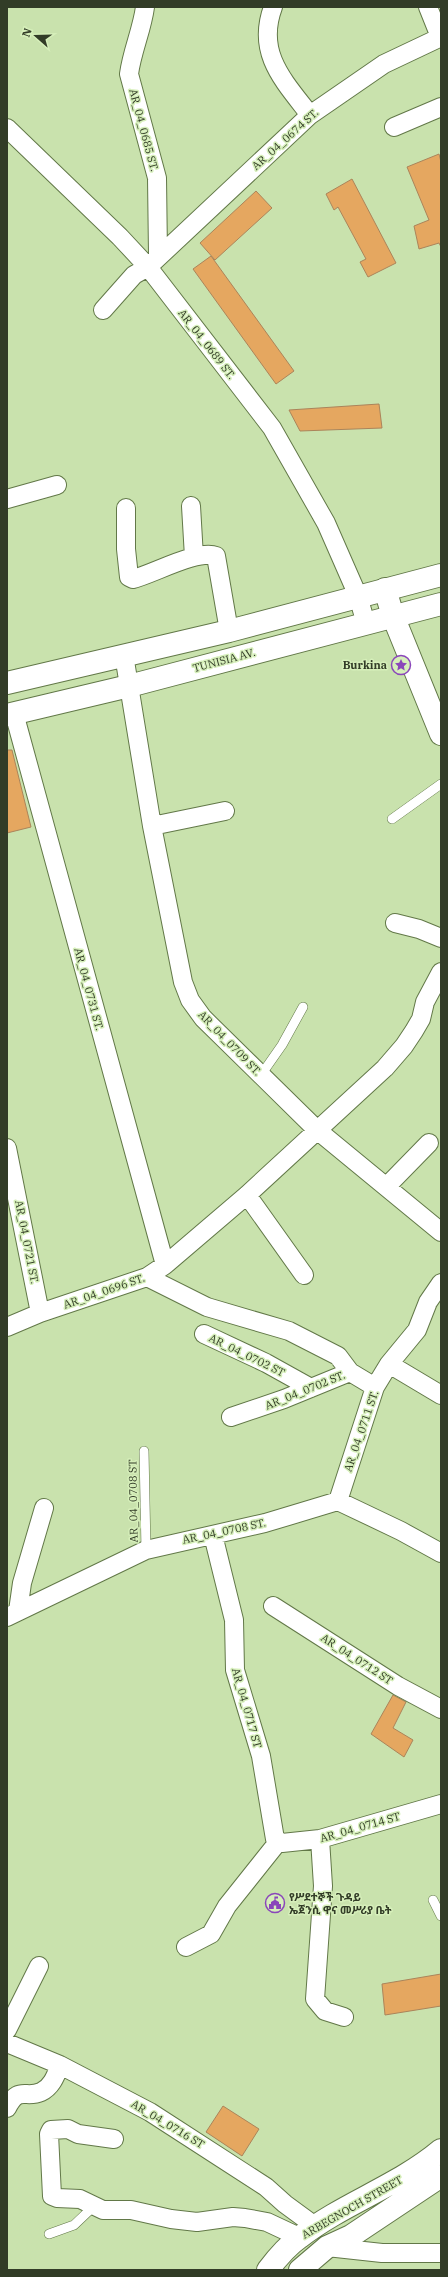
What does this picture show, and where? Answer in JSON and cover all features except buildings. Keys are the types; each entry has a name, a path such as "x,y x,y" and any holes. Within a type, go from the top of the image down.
{"main road":[{"path":"7,683 229,631 441,575"},
{"path":"385,589 393,616 441,734"},
{"name":"TUNISIA AV.","path":"10,714 129,686 441,604"},
{"name":"ARBEGNOCH STREET","path":"268,2270 307,2232 422,2165 441,2150"},
{"name":"ARBEGNOCH STREET","path":"300,2270 327,2247 351,2236 441,2176"}],"street":[{"name":"AR_04_0685 ST.","path":"145,7 143,22 131,59 129,74 157,178 153,261"},
{"path":"273,7 267,23 267,40 270,54 282,78 310,115"},
{"path":"428,7 440,37"},
{"name":"AR_04_0674 ST.","path":"103,310 134,275 153,261 310,115 384,64 440,37"},
{"path":"394,126 441,107"},
{"name":"AR_04_0689 ST.","path":"7,128 120,237 153,261 272,428 326,523 358,596 366,624"},
{"path":"7,499 57,485"},
{"path":"191,506 194,558"},
{"path":"126,508 126,549 129,577 133,579 194,558 211,554 216,556 229,631"},
{"name":"AR_04_0709 ST.","path":"124,655 152,826 183,982 190,1000 203,1018 316,1130 387,1186 441,1232"},
{"name":"AR_04_0731 ST.","path":"10,714 165,1265"},
{"path":"152,826 225,811"},
{"path":"395,923 419,929 441,938"},
{"name":"AR_04_0696 ST.","path":"7,1327 40,1313 147,1277 165,1265 247,1195 385,1068 404,1046 421,1019 425,1002 441,972"},
{"path":"387,1186 429,1143"},
{"name":"AR_04_0721 ST.","path":"7,1148 40,1313"},
{"path":"247,1195 304,1275"},
{"path":"147,1277 207,1307 288,1331 338,1356 350,1372"},
{"name":"AR_04_0711 ST.","path":"338,1501 376,1387 389,1364 417,1330 428,1302 441,1283"},
{"name":"AR_04_0702 ST","path":"204,1334 266,1363 311,1388"},
{"path":"389,1364 441,1395"},
{"name":"AR_04_0702 ST.","path":"231,1417 350,1372 376,1387"},
{"path":"338,1501 401,1531 441,1554"},
{"name":"AR_04_0708 ST.","path":"12,1614 146,1550 265,1523 338,1501"},
{"path":"12,1614 44,1508"},
{"name":"AR_04_0717 ST","path":"213,1535 234,1620 235,1670 261,1756 276,1838"},
{"name":"AR_04_0712 ST","path":"274,1606 398,1686 441,1709"},
{"name":"AR_04_0714 ST","path":"276,1838 320,1839 441,1804"},
{"path":"186,1947 211,1934 227,1906 276,1838"},
{"path":"320,1839 323,1886 315,1999 325,2011 344,2018"},
{"path":"7,2030 39,1966"},
{"name":"AR_04_0716 ST","path":"7,2043 60,2065 114,2092 200,2143 266,2187 285,2204 307,2232"},
{"path":"7,2108 12,2099 17,2095 22,2093 39,2093 50,2085 60,2065"},
{"path":"114,2139 78,2134 68,2128 51,2130 49,2134 52,2196 57,2198 80,2200 103,2210 131,2210 171,2219 197,2222 233,2217 245,2218 307,2232"},
{"path":"327,2247 382,2253 441,2253"}],"lane":[{"path":"392,819 441,784"},
{"path":"261,1075 282,1045 302,1007"},
{"name":"AR_04_0708 ST","path":"144,1451 146,1550"},
{"path":"433,1900 441,1916"},
{"path":"49,2234 74,2225 94,2206"}],"place":[{"name":"Burkina","path":"401,665"},
{"name":"የሥደተኞች ጉዳይ ኤጀንሲ ዋና መሥሪያ ቤት","path":"275,1903"}]}
